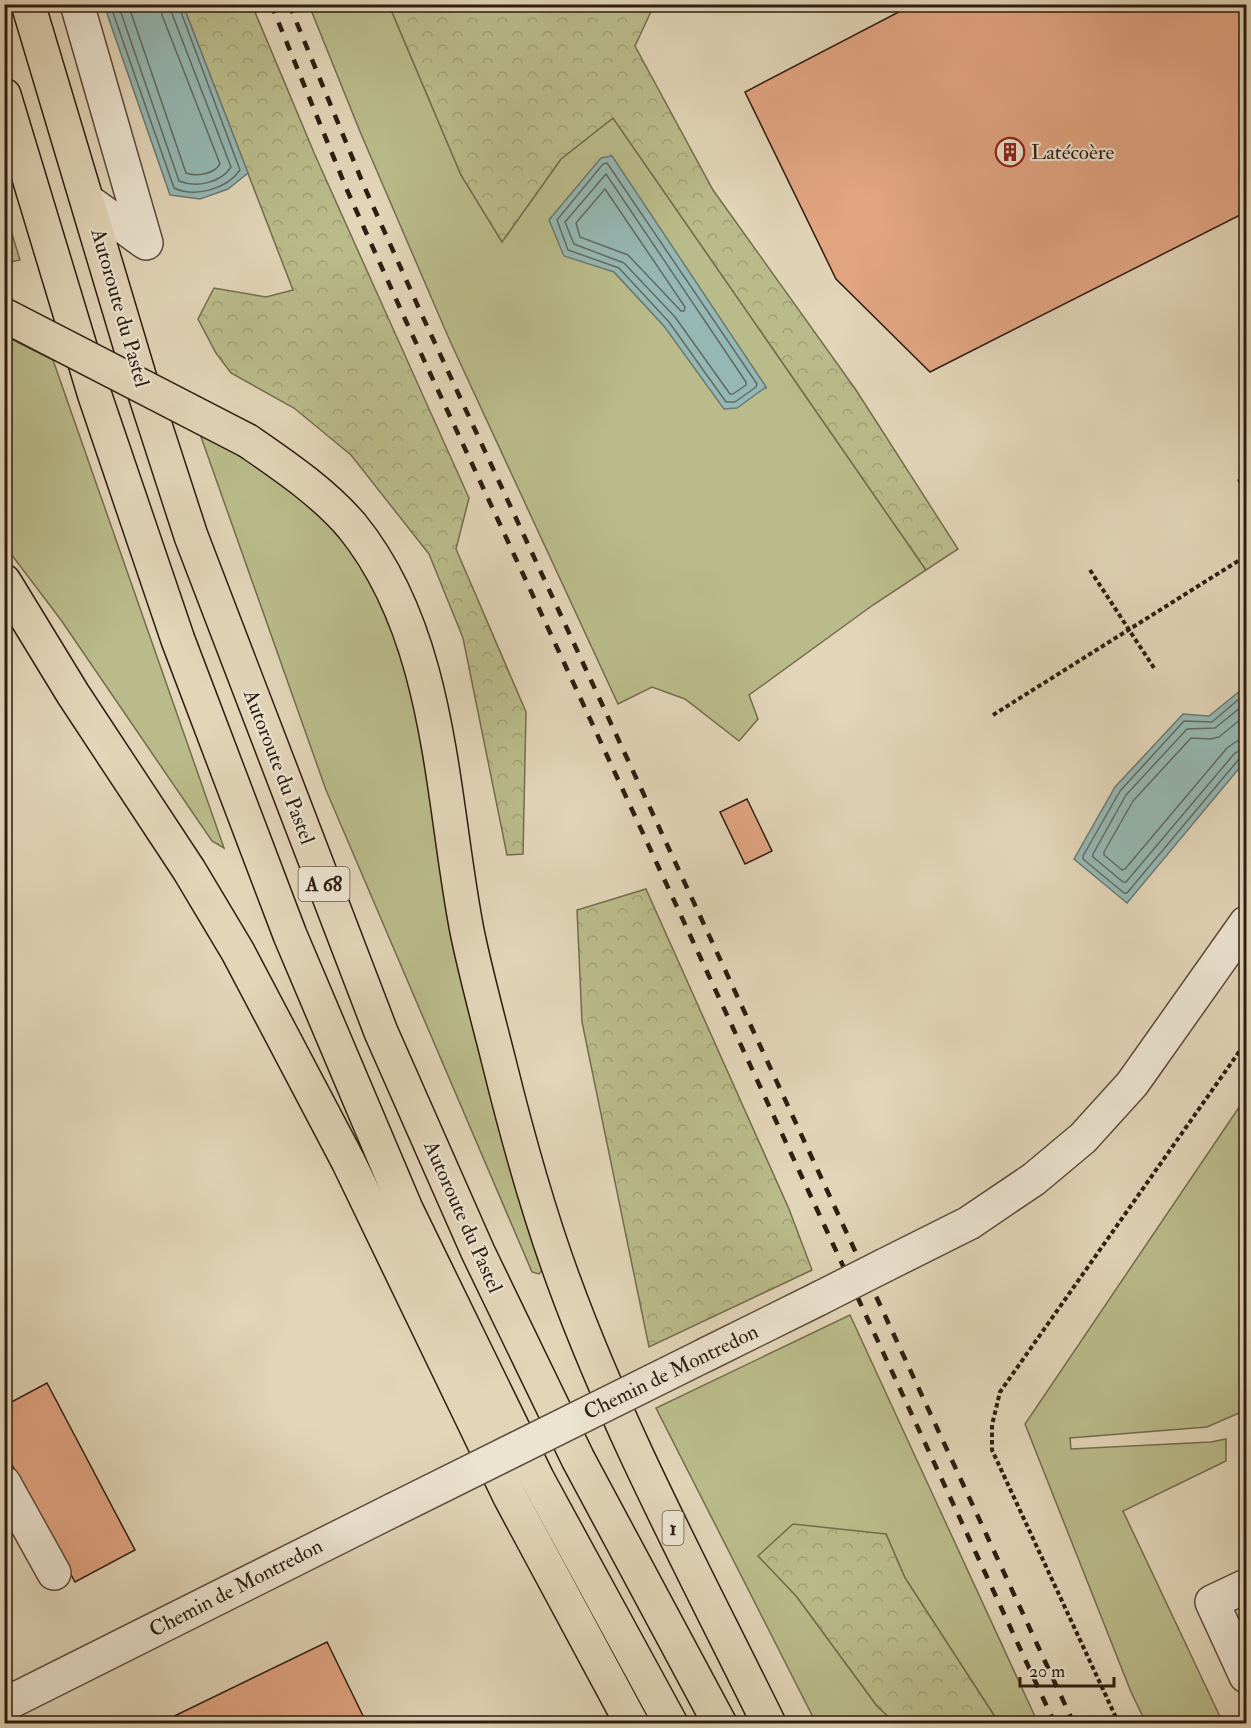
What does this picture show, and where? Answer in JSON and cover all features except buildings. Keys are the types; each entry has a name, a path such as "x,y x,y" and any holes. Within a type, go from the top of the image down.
{"highway":[{"name":"Autoroute du Pastel","path":"28,4 141,382 191,536 381,1032 477,1252 578,1459 720,1724"},
{"name":"A 68","path":"4,95 95,396 170,618 290,935 406,1209 537,1478 671,1724"},
{"name":"1","path":"4,315 248,441 302,479 351,525 381,568 402,611 419,661 436,729 467,930 517,1135 563,1279 620,1418 769,1724"},
{"path":"4,581 73,694 189,870 238,952 348,1161 510,1497 632,1724"}],"street":[{"path":"77,4 146,243 88,201"},
{"name":"Chemin de Montredon","path":"4,1705 969,1223 1034,1179 1083,1138 1132,1084 1246,924"},
{"path":"4,1483 54,1573"},
{"path":"1246,1586 1212,1602 1246,1676"}],"path":[{"path":"1239,479 1246,494"},
{"path":"993,715 1246,556"},
{"path":"1090,570 1154,668"},
{"path":"1119,1724 992,1450 992,1425 1000,1392 1246,1042"}],"green space":[{"path":"183,5 252,5 315,155 469,498 456,549 526,712 523,854 507,855 463,638 429,554 351,455 294,408 231,373 216,353 198,319 214,288 266,297 293,290"},
{"path":"309,5 389,5 461,175 502,242 561,159 613,118 926,570 873,605 749,695 758,719 739,741 685,699 652,687 618,704 450,341 361,134","holes":["611,156 766,387 664,326 614,272"]},
{"path":"389,5 654,5 635,46 713,190 856,390 958,549 926,570 613,118 561,159 502,242 461,175"},
{"path":"5,211 20,260 4,263"},
{"path":"5,336 53,360 224,848 212,841 61,620 5,546"},
{"path":"200,434 238,451 310,501 358,558 387,609 410,683 470,1015 543,1269 539,1274 532,1272 326,790"},
{"path":"646,889 789,1209 812,1270 649,1347 582,1022 577,910"},
{"path":"1246,1097 1246,1410 1207,1427 1070,1438 1071,1449 1211,1442 1226,1439 1226,1461 1123,1511 1223,1723 1146,1723 1131,1692 1025,1424"},
{"path":"850,1315 1038,1723 999,1723 905,1578 886,1534 759,1556 797,1597 877,1706 895,1723 816,1723 656,1408"},
{"path":"793,1524 886,1534 905,1578 999,1723 895,1723 877,1706 797,1597 758,1556"}],"water":[{"path":"104,5 183,5 248,173 228,189 200,199 170,195"},
{"path":"612,156 766,387 737,408 724,409 664,326 614,272 564,256 549,220 601,158"},
{"path":"1246,686 1246,760 1127,903 1074,859 1115,787 1183,714 1209,716"}],"railway":[{"path":"271,4 347,190 405,319 1055,1724"},
{"path":"289,4 364,186 421,313 1074,1724"}],"place":[{"name":"Latécoère","path":"1010,152"}]}
